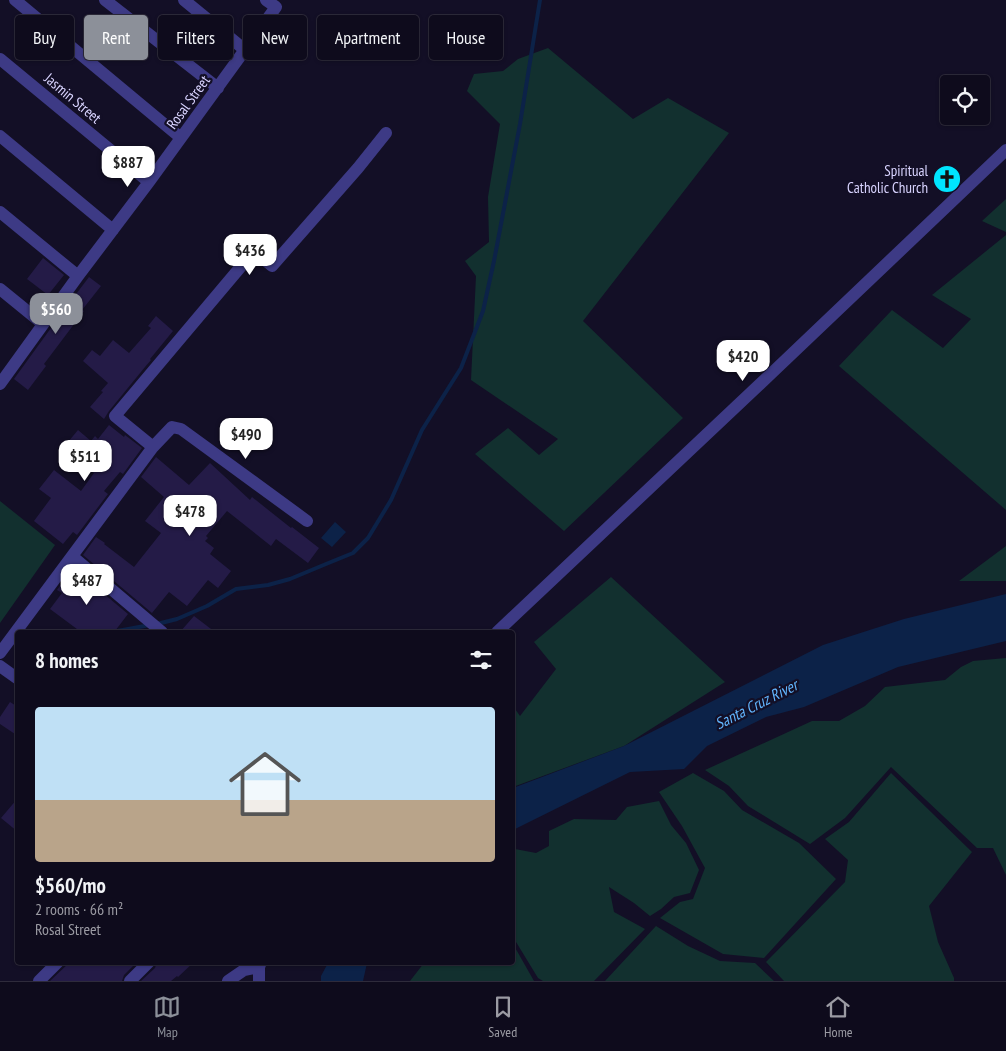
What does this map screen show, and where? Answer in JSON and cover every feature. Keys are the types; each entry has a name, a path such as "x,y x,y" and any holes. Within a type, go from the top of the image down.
{"street":[{"path":"105,0 218,88"},
{"path":"184,0 243,48"},
{"path":"21,2 181,138"},
{"name":"Rosal Street","path":"265,15 271,4"},
{"name":"Rosal Street","path":"0,384 4,370 43,324 243,53"},
{"name":"Jasmin Street","path":"0,59 149,182"},
{"path":"153,446 115,416 254,251 272,266 358,168 386,133"},
{"path":"0,136 113,230"},
{"path":"499,630 1006,150"},
{"path":"0,212 78,276"},
{"path":"0,289 43,324"},
{"path":"17,630 153,446 172,427 181,429 308,521"},
{"path":"72,556 160,630"},
{"path":"0,653 15,633"},
{"path":"0,666 15,677"},
{"path":"39,981 55,965"},
{"path":"130,981 146,965"},
{"path":"228,981 244,970 260,965 259,981"}],"green space":[{"path":"548,48 633,119 668,98 729,133 583,321 683,418 564,531 475,454 508,428 539,455 558,439 471,380 476,276 465,261 489,242 488,197 500,124 467,91 474,74 503,71 518,59"},
{"path":"1006,199 1006,232 982,221"},
{"path":"1006,235 1006,510 839,366 892,310 943,348 971,319 932,295"},
{"path":"0,501 55,545 0,623"},
{"path":"1006,546 1006,581 959,581"},
{"path":"611,577 725,682 624,746 515,786 515,709 520,716 556,669 534,642"},
{"path":"1006,658 1006,875 993,848 977,848 891,767 845,818 810,844 748,806 729,786 705,770 812,721 839,721 865,706 885,687 945,680 961,667 973,661"},
{"path":"693,773 724,791 742,810 799,843 836,879 764,958 723,954 660,918 680,902 693,899 705,868 682,826 659,792"},
{"path":"891,773 972,852 929,906 938,942 954,981 784,981 766,962 845,882 848,860 825,839 849,822"},
{"path":"659,801 671,825 686,843 699,870 690,893 674,897 650,916 609,887 614,912 645,929 594,981 543,981 538,978 515,940 515,849 536,853 549,846 549,831 574,819 616,820 627,807"},
{"path":"656,926 688,946 720,961 755,963 774,981 605,981"},
{"path":"515,948 534,981 410,981 422,965 515,965"}],"water":[{"path":"335,522 346,532 332,547 321,538"},
{"name":"Santa Cruz River","path":"1006,594 1006,641 898,667 804,707 766,717 707,746 684,769 630,772 515,829 515,787 624,746 823,645 904,619"},
{"path":"327,965 367,965 363,981 321,981 321,976"}],"building":[{"path":"43,258 64,275 48,295 27,279"},
{"path":"89,277 101,286 44,364 46,366 28,390 14,379"},
{"path":"156,316 173,331 104,419 90,407 108,383 83,361 92,350 100,356 113,340 129,353 151,328 148,326"},
{"path":"109,425 142,448 123,474 120,472 104,491 108,494 77,535 73,532 63,544 34,521 51,498 39,489 54,470 81,491 94,473 63,448 78,430 91,441 95,436 98,439"},
{"path":"156,457 189,485 210,463 250,500 252,497 319,548 308,563 276,539 271,546 227,511 206,536 208,538 205,541 214,548 210,554 231,571 218,588 208,580 187,606 169,592 152,613 83,555 96,537 134,567 161,533 145,521 164,497 141,477"},
{"path":"73,568 128,614 116,630 78,630 50,609 62,593 57,590"},
{"path":"194,616 212,630 182,630"},
{"path":"10,702 15,705 15,734 0,724 0,717"},
{"path":"15,802 15,830 1,818"},
{"path":"67,965 134,965 124,975 122,981 50,981"},
{"path":"156,965 191,965 171,981 141,981"}],"waterway":[{"path":"157,624 177,619 207,606 236,589 268,585 290,579 353,553 368,538 391,500 422,430 461,368 483,311 520,124 540,0"},
{"path":"123,630 150,625"}],"place":[{"name":"Spiritual Catholic Church","path":"947,179"}]}
